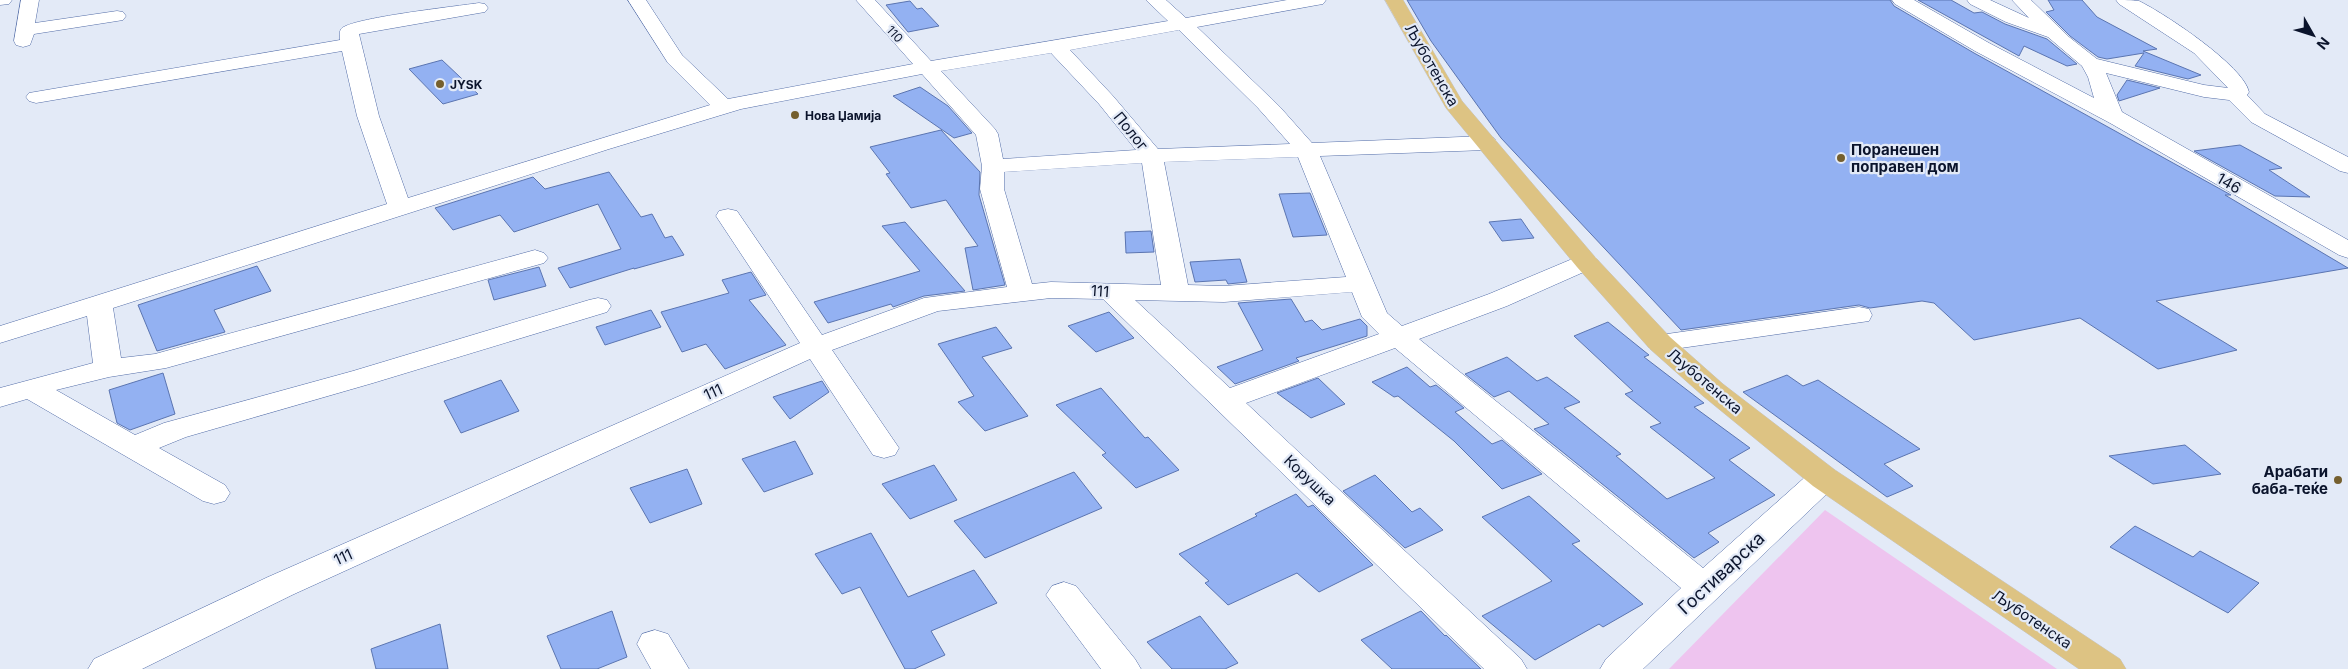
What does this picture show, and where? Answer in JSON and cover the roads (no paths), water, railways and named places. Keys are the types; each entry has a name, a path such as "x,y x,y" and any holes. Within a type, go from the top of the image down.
{"main road":[{"name":"Љуботенска","path":"1394,0 1453,104 1586,262 1660,344 1713,390 1824,478 2107,669"}],"street":[{"path":"637,0 675,59 724,107"},
{"name":"110","path":"864,0 987,134 993,166 992,189 1022,294"},
{"path":"1155,0 1184,24 1294,133 1307,151 1375,317 1704,588"},
{"path":"0,335 601,144 724,107 925,68 1056,47 1316,0"},
{"name":"146","path":"1900,0 1943,26 2076,98 2112,114 2256,199 2348,250"},
{"path":"1976,0 2012,18 2058,36"},
{"path":"2021,0 2058,36 2090,63 2098,77 2102,93 2112,114"},
{"path":"2125,0 2202,49 2238,87 2239,92 2235,95"},
{"path":"26,21 118,8"},
{"path":"400,208 368,116 350,44 349,31 353,28 479,8"},
{"path":"36,97 350,44"},
{"name":"Полог","path":"1056,47 1106,100 1152,156 1176,294"},
{"path":"2090,63 2204,91 2235,95 2258,118 2348,166"},
{"path":"993,166 1152,156 1486,143"},
{"path":"2256,199 2348,231"},
{"path":"728,216 814,347 884,448"},
{"path":"0,398 30,388 108,368 156,362 535,258"},
{"path":"1227,400 1498,300 1586,262"},
{"name":"111","path":"107,669 280,586 814,347 933,304 1051,290 1224,294 1361,284"},
{"name":"Корушка","path":"1110,292 1227,400 1508,669"},
{"path":"99,303 108,368"},
{"path":"132,447 174,430 363,377 598,306"},
{"path":"1660,344 1859,315"},
{"path":"30,388 214,493"},
{"name":"Гостиварска","path":"1619,669 1824,478"},
{"path":"1064,595 1122,669"}],"place":[{"name":"JYSK","path":"440,84"},
{"name":"Нова Џамија","path":"795,115"},
{"name":"Поранешен поправен дом","path":"1841,158"},
{"name":"Арабати баба-теќе","path":"2338,480"}]}
